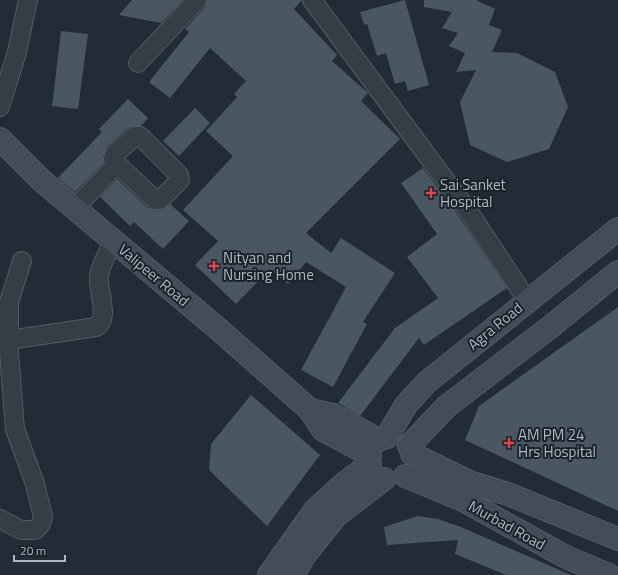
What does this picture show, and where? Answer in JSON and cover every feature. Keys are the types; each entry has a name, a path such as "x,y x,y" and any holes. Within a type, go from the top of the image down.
{"main road":[{"name":"Valipeer Road","path":"0,140 41,180 74,209 216,327 310,410 323,430 378,455"},
{"name":"Agra Road","path":"292,575 304,556 336,516 378,455 406,405 426,382 618,229"},
{"path":"411,450 446,407 549,328 618,272"},
{"path":"378,455 396,437 404,441 411,450 413,462 405,476"},
{"name":"Murbad Road","path":"411,450 472,483 508,494 618,539"},
{"name":"Agra Road","path":"378,455 398,479 405,476"},
{"name":"Agra Road","path":"269,575 315,510 378,455"},
{"name":"Murbad Road","path":"405,476 463,500 566,557 609,575"}],"street":[{"path":"0,107 17,52 28,0"},
{"path":"138,62 197,0"},
{"path":"312,0 469,212 528,300"},
{"path":"74,209 117,164"},
{"path":"9,340 96,327 100,325 103,319 99,276 113,241"},
{"path":"0,519 21,530 35,530 41,524 43,516 34,481 15,429 9,340 9,302 22,261"}],"building":[{"path":"132,0 183,0 161,23 119,15"},
{"path":"207,0 302,0 294,9 337,55 332,61 368,93 361,101 400,139 306,233 331,253 341,238 395,273 363,322 367,324 333,387 301,370 346,287 306,262 288,284 270,269 236,304 195,265 218,241 183,210 233,156 206,131 237,97 234,94 246,81 210,48 170,98 149,82 189,32 185,29 205,7"},
{"path":"405,0 429,85 408,91 405,81 395,84 386,53 377,56 367,24 364,25 360,12"},
{"path":"424,0 476,0 495,9 489,25 502,30 492,52 517,53 555,72 568,107 549,149 507,162 470,145 460,102 476,70 456,72 465,53 449,46 458,33 442,28 452,12 424,7"},
{"path":"61,31 88,34 78,109 52,106"},
{"path":"128,99 148,118 141,126 128,128 107,147 103,156 104,163 75,192 58,178 102,132 99,129"},
{"path":"195,108 210,123 179,156 163,141"},
{"path":"423,168 460,218 507,288 424,345 419,338 360,416 338,403 395,328 438,298 407,257 437,234 401,183"},
{"path":"117,179 148,208 160,210 170,204 189,221 163,249 134,222 130,226 100,197"},
{"path":"618,307 618,511 465,440 479,406"},
{"path":"251,395 320,455 267,526 209,470 211,444"},
{"path":"418,516 438,519 461,527 571,575 506,575 455,554 458,540 387,545 384,527"}],"place":[{"name":"Sai Sanket Hospital","path":"431,193"},
{"name":"Nityan and Nursing Home","path":"214,266"},
{"name":"AM PM 24 Hrs Hospital","path":"509,443"}]}
